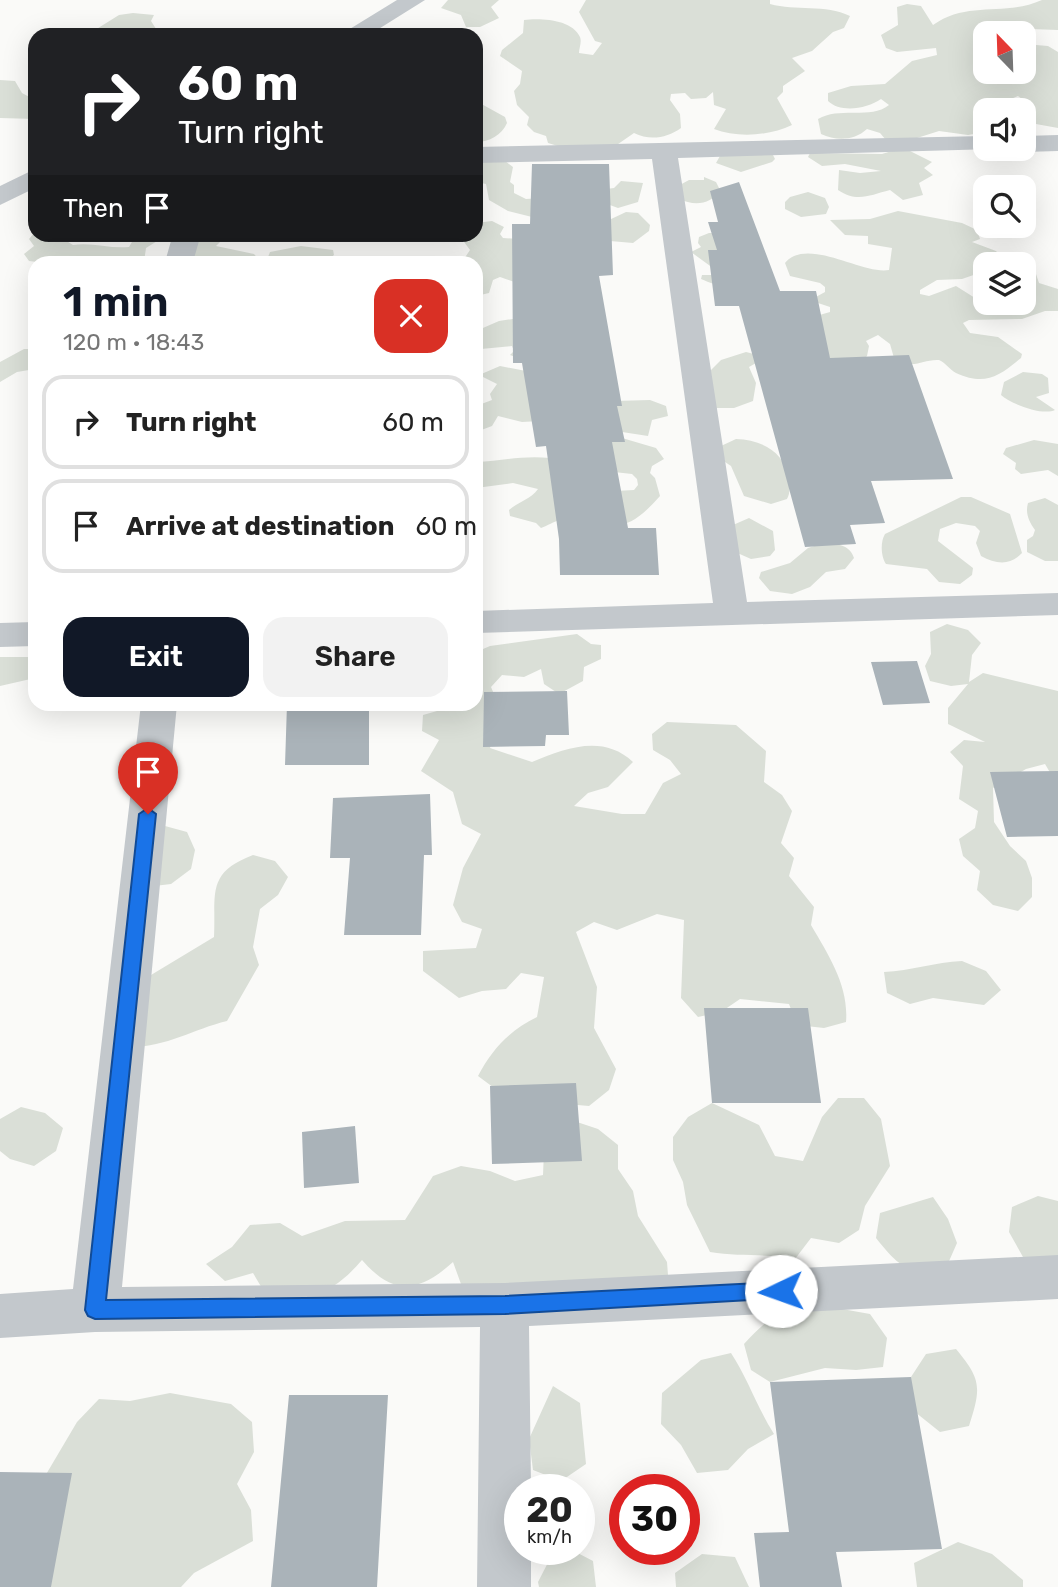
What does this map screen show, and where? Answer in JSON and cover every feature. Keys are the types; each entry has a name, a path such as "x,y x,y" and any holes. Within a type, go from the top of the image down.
{"street":[{"path":"363,28 407,1"},
{"path":"1036,144 1058,143"},
{"path":"483,155 973,144"},
{"path":"664,149 732,615"},
{"path":"0,197 28,181"},
{"path":"483,622 1058,604"},
{"path":"0,635 28,634"},
{"path":"95,1310 158,711"},
{"path":"0,1316 95,1310 505,1305 1058,1277"},
{"path":"504,1587 505,1305"}],"shaded area":[{"path":"448,0 499,0 491,7 499,18 480,27 466,27 461,15 441,8"},
{"path":"586,0 770,0 770,4 780,6 831,10 850,16 844,28 833,32 812,51 792,58 805,71 783,86 783,92 777,98 792,125 773,132 723,132 714,129 726,109 714,105 713,92 706,98 691,99 685,93 671,94 670,100 680,114 681,128 658,137 634,133 608,151 581,153 548,143 546,136 534,132 527,125 529,117 517,105 514,91 520,84 522,71 500,56 502,50 523,33 524,20 538,19 570,26 580,37 579,53 593,55 602,43 595,41 579,12"},
{"path":"1042,0 1058,0 1058,30 1036,29 1036,21 973,21 973,84 1036,84 1036,45 1048,46 1058,52 1058,128 1036,124 1036,98 1018,96 973,98 973,134 939,131 917,138 886,140 880,133 867,129 845,139 821,134 818,119 827,115 873,112 889,105 881,99 861,107 839,107 828,101 828,93 851,86 885,84 912,61 937,55 936,48 897,52 886,48 881,35 898,25 897,7 907,4 921,6 933,25 959,13 1028,5"},
{"path":"119,15 154,15 151,21 155,28 98,28"},
{"path":"0,80 15,81 22,93 28,96 28,119 0,118"},
{"path":"483,105 505,117 507,123 502,131 483,141"},
{"path":"895,150 910,151 932,162 924,168 933,175 919,183 923,195 903,200 890,190 864,197 851,196 838,190 839,170 860,173 881,171 845,164 822,166 808,157 810,153 882,154"},
{"path":"767,153 773,155 775,159 772,162 741,172 716,163 720,156"},
{"path":"505,161 513,167 510,182 514,185 514,193 526,199 542,198 536,218 508,211 489,200 486,184 483,183 483,162"},
{"path":"704,177 716,182 720,190 712,199 702,203 690,203 679,199 678,186 689,180 704,180"},
{"path":"621,181 643,183 638,202 618,208 599,201 606,189 614,188"},
{"path":"808,192 825,198 829,207 826,214 801,217 785,209 785,202 790,197"},
{"path":"898,211 962,223 973,228 973,238 980,239 972,242 997,252 973,252 973,275 962,279 937,280 920,290 920,294 929,296 956,286 973,297 973,315 1034,315 1022,319 969,320 963,323 970,333 998,337 1022,354 1021,358 998,375 975,379 956,373 939,360 912,364 901,362 894,358 890,344 878,335 866,341 869,346 867,356 839,387 816,316 830,312 830,307 815,302 814,298 825,292 825,287 820,283 790,276 785,263 795,256 807,253 878,270 889,270 892,248 868,244 868,236 845,235 830,220 870,219"},
{"path":"626,212 638,213 650,225 649,231 633,243 610,241 609,220"},
{"path":"492,221 504,227 500,234 503,238 518,239 520,284 500,277 493,280 489,293 483,294 483,256 466,256 470,250 464,242 483,242 483,222"},
{"path":"709,233 732,238 750,252 740,263 748,278 743,283 726,286 701,279 702,275 716,275 717,271 691,252 701,247 698,243 699,237"},
{"path":"31,242 129,247 132,242 156,242 146,248 145,256 28,256 28,260 24,254 34,246"},
{"path":"185,242 220,242 216,246 256,256 180,256"},
{"path":"301,246 333,250 334,255 268,256 270,252"},
{"path":"1036,274 1039,283 1058,289 1058,311 1036,314"},
{"path":"519,318 518,358 510,355 514,351 512,346 483,349 483,328 499,321"},
{"path":"28,349 28,370 17,372 0,382 0,362"},
{"path":"746,352 754,354 756,363 749,367 756,383 753,401 734,408 715,408 702,379 721,360"},
{"path":"500,366 526,371 540,421 522,422 498,416 492,426 483,429 483,403 492,400 490,394 497,384 483,377 483,373"},
{"path":"1023,372 1042,374 1048,378 1049,393 1036,397 1055,410 1027,408 1001,395 1004,382"},
{"path":"650,400 666,406 668,416 652,420 648,436 622,432 614,401"},
{"path":"622,438 656,448 664,459 652,466 650,473 655,478 660,496 645,511 623,524 579,519 558,521 541,528 536,523 510,516 509,510 538,489 513,483 483,487 483,461 540,457 550,458 615,491 634,490 638,485 637,479 632,474 614,472 598,445"},
{"path":"736,439 755,442 777,454 788,478 787,499 771,504 744,496 731,466 725,462 721,446"},
{"path":"1034,440 1058,444 1058,476 1048,470 1021,474 1015,469 1016,463 1003,454 1006,448"},
{"path":"961,497 971,497 1010,514 1022,553 1008,562 987,559 981,556 976,543 980,531 975,526 956,523 940,529 938,541 973,568 972,575 960,584 939,582 927,569 886,564 882,549 885,534"},
{"path":"1045,498 1058,505 1058,561 1045,561 1027,552 1027,540 1033,536 1035,530 1028,517 1028,503"},
{"path":"749,518 773,531 775,550 770,556 751,559 733,551 733,525"},
{"path":"827,542 850,550 854,558 845,569 826,572 810,587 792,594 770,591 759,578 761,572 790,563 808,548"},
{"path":"947,624 968,630 981,643 972,655 969,682 983,673 1058,691 1058,786 1045,764 1026,769 993,788 994,822 1010,846 1026,861 1032,878 1032,897 1018,911 993,905 977,890 980,871 963,856 959,839 975,828 978,811 959,799 963,766 950,752 964,740 985,742 948,724 948,708 968,684 951,686 930,681 925,666 931,654 930,632"},
{"path":"577,634 591,644 601,645 601,659 584,667 583,681 559,694 544,684 541,669 524,677 502,675 491,687 497,718 490,748 532,762 571,748 597,746 621,753 633,762 608,787 588,793 574,806 622,814 645,814 663,783 681,774 670,760 653,750 652,734 667,722 736,725 766,751 764,782 782,795 792,811 781,843 794,858 789,876 814,907 811,925 841,984 846,1022 824,1028 797,1025 789,1004 740,999 721,1012 698,1017 681,998 684,920 657,914 617,930 594,922 576,932 597,987 594,1028 616,1069 609,1090 589,1106 509,1099 478,1076 503,1041 537,1017 544,977 521,973 506,989 482,991 459,998 423,971 423,951 476,948 482,929 462,922 453,905 463,868 481,834 462,824 453,792 421,771 439,740 422,731 423,715 437,711 483,711 483,649"},
{"path":"0,657 28,657 28,680 0,686"},
{"path":"165,826 187,832 195,850 191,869 171,884 146,887"},
{"path":"253,855 275,861 288,877 278,895 260,909 253,947 259,965 227,1021 168,1041 131,1047 151,975 214,937 215,896 221,877 227,869"},
{"path":"962,961 986,971 1001,990 984,1005 933,998 910,1004 887,993 884,972"},
{"path":"838,1098 864,1098 881,1119 890,1166 865,1206 859,1230 839,1243 811,1238 795,1259 710,1252 687,1205 683,1182 673,1160 673,1137 688,1117 712,1103 759,1125 775,1156 803,1161 822,1117"},
{"path":"21,1107 45,1113 63,1128 56,1151 34,1166 10,1159 0,1151 0,1119"},
{"path":"571,1120 598,1129 618,1145 618,1169 633,1191 638,1216 667,1262 669,1288 461,1284 453,1262 429,1280 406,1286 395,1285 373,1272 362,1260 340,1282 320,1292 266,1295 253,1273 225,1281 206,1264 232,1247 250,1225 280,1223 302,1236 345,1221 405,1220 433,1176 461,1166 490,1171 515,1181 543,1175 545,1127"},
{"path":"1038,1196 1058,1201 1058,1270 1023,1257 1009,1232 1012,1207"},
{"path":"933,1197 948,1219 957,1243 946,1268 913,1269 898,1262 876,1238 880,1213"},
{"path":"842,1309 870,1314 887,1338 883,1367 856,1370 825,1368 770,1382 751,1370 744,1344 768,1321 778,1315 798,1310"},
{"path":"956,1349 975,1377 976,1402 969,1426 940,1432 905,1404 911,1377 926,1354"},
{"path":"731,1353 774,1434 748,1449 728,1470 697,1473 681,1445 661,1424 662,1393 701,1360"},
{"path":"553,1386 580,1403 586,1464 571,1474 543,1474 533,1470 529,1439"},
{"path":"170,1393 231,1404 252,1422 254,1452 237,1484 251,1510 253,1541 194,1573 181,1587 49,1587 25,1510 77,1422 99,1399 130,1401"},
{"path":"958,1542 992,1554 1023,1580 1023,1587 917,1587 914,1563"},
{"path":"700,1555 735,1557 749,1587 676,1587 675,1573 686,1565 700,1565"},
{"path":"547,1565 593,1565 596,1587 539,1587 538,1582"}],"building":[{"path":"532,164 609,164 613,275 599,276 622,406 617,406 625,442 612,442 628,528 656,528 659,575 560,575 559,539 546,446 536,447 522,363 513,363 512,224 530,224"},
{"path":"739,182 780,291 816,291 830,358 909,355 953,479 871,481 885,523 850,525 856,544 805,547 739,306 715,306 708,250 717,250 708,222 718,222 710,191"},
{"path":"917,661 930,703 883,705 871,662"},
{"path":"567,691 569,735 546,735 545,746 483,747 484,692"},
{"path":"287,711 369,711 369,765 285,765"},
{"path":"1058,771 1058,836 1007,837 990,772"},
{"path":"430,794 432,855 424,855 421,935 344,935 350,858 330,858 333,798"},
{"path":"704,1008 808,1008 821,1103 712,1103"},
{"path":"576,1083 582,1161 492,1164 490,1086"},
{"path":"355,1126 359,1183 304,1188 302,1132"},
{"path":"911,1377 942,1549 836,1552 842,1587 760,1587 754,1533 789,1532 770,1382"},
{"path":"289,1395 388,1395 377,1587 271,1587"},
{"path":"0,1472 72,1473 51,1587 0,1587"}],"route":[{"path":"148,814 95,1310 505,1305 781,1291"}]}
